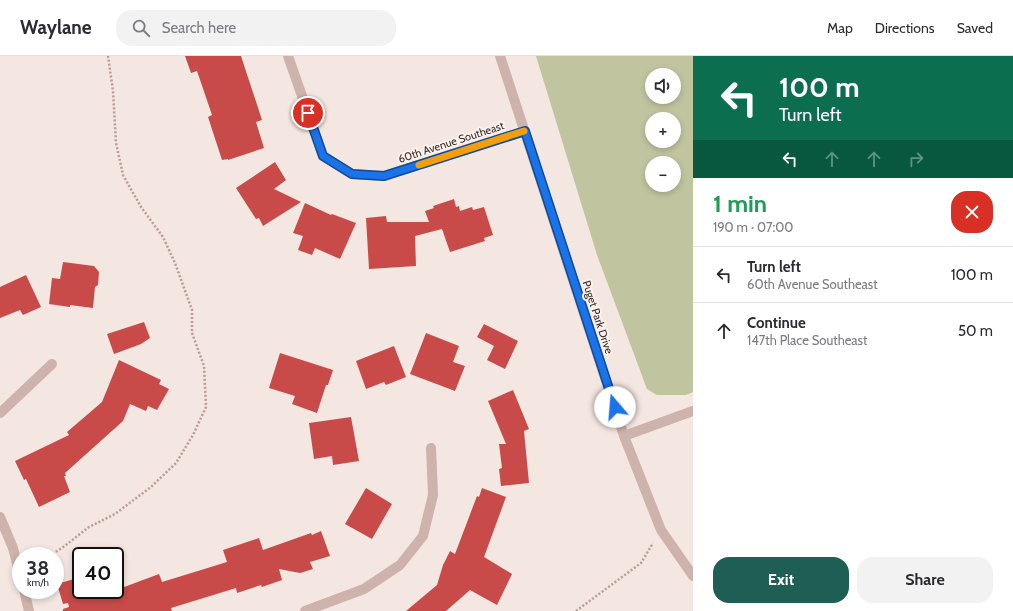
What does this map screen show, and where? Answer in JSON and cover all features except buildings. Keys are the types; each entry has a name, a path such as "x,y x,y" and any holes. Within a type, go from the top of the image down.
{"street":[{"name":"60th Avenue Southeast","path":"288,56 323,156 352,174 384,176 525,131"},
{"name":"Puget Park Drive","path":"500,56 624,436 660,530 693,576"},
{"path":"0,413 52,364"},
{"path":"624,436 693,411"},
{"path":"305,611 364,589 400,565 424,536 433,495 431,448"},
{"path":"0,517 13,547"},
{"path":"26,599 29,611"}],"path":[{"path":"63,547 89,527 115,514 156,482 176,463 193,435 206,407 204,366 192,333 192,310 175,263 163,237 141,207 123,175 116,144 108,56"},
{"path":"576,611 641,563 660,530"}],"green space":[{"path":"536,56 693,56 693,392 686,395 657,395 647,389 597,255"}],"slow traffic":[{"path":"419,165 524,131"}],"route":[{"path":"308,113 323,156 352,174 384,176 525,131 615,407"}]}
